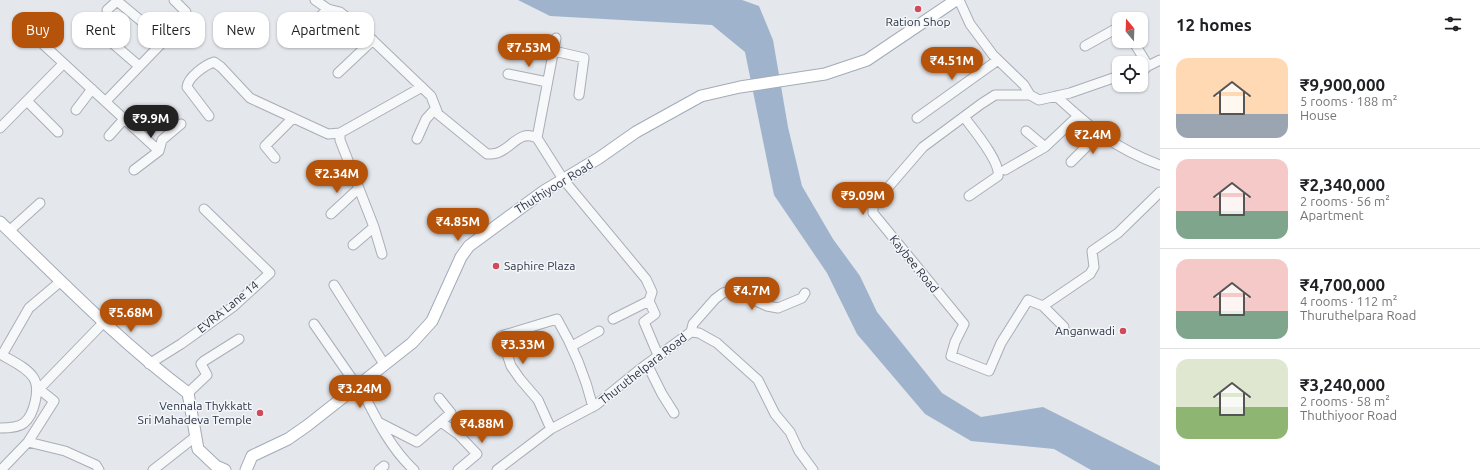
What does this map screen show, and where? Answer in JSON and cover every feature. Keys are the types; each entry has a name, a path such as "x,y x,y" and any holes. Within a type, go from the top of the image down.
{"main road":[{"name":"Thuthiyoor Road","path":"246,470 252,456 288,439 308,425 412,343 432,321 461,257 469,246 544,190 599,158 636,132 701,96 740,87 825,74 867,60 958,0"},
{"path":"0,222 149,364 188,393 198,449 216,466 225,470"}],"street":[{"path":"174,0 184,12"},
{"path":"315,0 328,9 340,12"},
{"path":"958,0 970,24 998,60 1024,85 1030,95"},
{"path":"107,10 117,1 138,18"},
{"path":"325,12 328,9"},
{"path":"1085,46 1112,31"},
{"path":"537,138 556,38"},
{"path":"374,41 430,96 438,114 487,154 498,153 524,135 531,135 537,138 564,179 646,279 652,292 650,302 655,314 644,322 658,355"},
{"path":"46,48 125,118 159,151"},
{"path":"118,48 139,66"},
{"path":"106,101 156,48"},
{"path":"338,73 365,48"},
{"path":"554,51 584,58 579,95"},
{"path":"917,118 998,60"},
{"path":"1148,67 1160,60"},
{"path":"210,116 187,87 188,82 206,66 214,62 221,67 250,98 328,134 340,133 422,87"},
{"path":"0,128 63,64"},
{"path":"508,74 547,82"},
{"name":"Kaybee Road","path":"1043,306 1028,300 1001,343 990,371 951,356 955,342 964,324 873,213 874,205 924,147 995,95 1030,95 1039,100 1070,93 1112,78"},
{"path":"76,110 92,89"},
{"path":"1056,96 1099,134 1124,149 1160,164"},
{"path":"27,101 58,132"},
{"path":"417,139 426,119 436,108"},
{"path":"1005,170 1045,147 1078,116"},
{"path":"964,117 989,152 999,172 998,176 969,196"},
{"path":"109,136 125,118"},
{"path":"275,158 265,146 293,118"},
{"path":"134,170 159,151 162,140 181,124"},
{"path":"1026,131 1045,147"},
{"path":"340,133 340,140 374,227 382,254"},
{"path":"1071,162 1099,134"},
{"path":"331,214 358,189"},
{"path":"1064,328 1043,306 1090,274 1094,267 1092,251 1118,233 1160,192"},
{"path":"9,231 40,203"},
{"name":"EVRA Lane 14","path":"149,364 181,344 234,306 270,273 204,209"},
{"path":"354,245 374,227"},
{"path":"0,428 10,428 24,424 31,414 36,395 34,378 25,370 1,355 28,308 61,281"},
{"path":"334,285 384,364"},
{"path":"691,332 693,324 715,298 723,293 729,291 736,292 767,306 778,308 802,298 805,293"},
{"path":"613,320 650,302"},
{"path":"551,429 538,400 520,380 511,366 501,336 557,319 572,346 586,381 593,407"},
{"path":"1,470 28,442 54,401 39,389 104,322"},
{"path":"314,324 358,386 402,458 414,470"},
{"path":"572,346 599,331"},
{"name":"Thuruthelpara Road","path":"497,470 551,429 593,407 658,355 691,332 699,333 717,344 758,380 775,414 790,432 799,452 813,470"},
{"path":"188,393 207,375 201,364 239,339"},
{"path":"647,364 662,394 674,413"},
{"path":"380,423 417,442 451,413 438,398"},
{"path":"441,422 458,434 477,454 458,470"},
{"path":"393,444 401,434"},
{"path":"153,470 195,437"},
{"path":"28,442 65,451 96,465 99,470"}],"water":[{"path":"518,0 742,0 759,6 773,40 788,127 802,186 833,239 860,276 877,312 942,393 981,417 1043,407 1160,466 1160,470 1091,470 1054,449 971,441 925,414 857,334 827,273 774,195 745,52 712,25 550,16"}],"place":[{"name":"Ration Shop","path":"918,9"},
{"name":"Saphire Plaza","path":"496,266"},
{"name":"Anganwadi","path":"1123,331"},
{"name":"Vennala Thykkatt Sri Mahadeva Temple","path":"260,413"}]}
